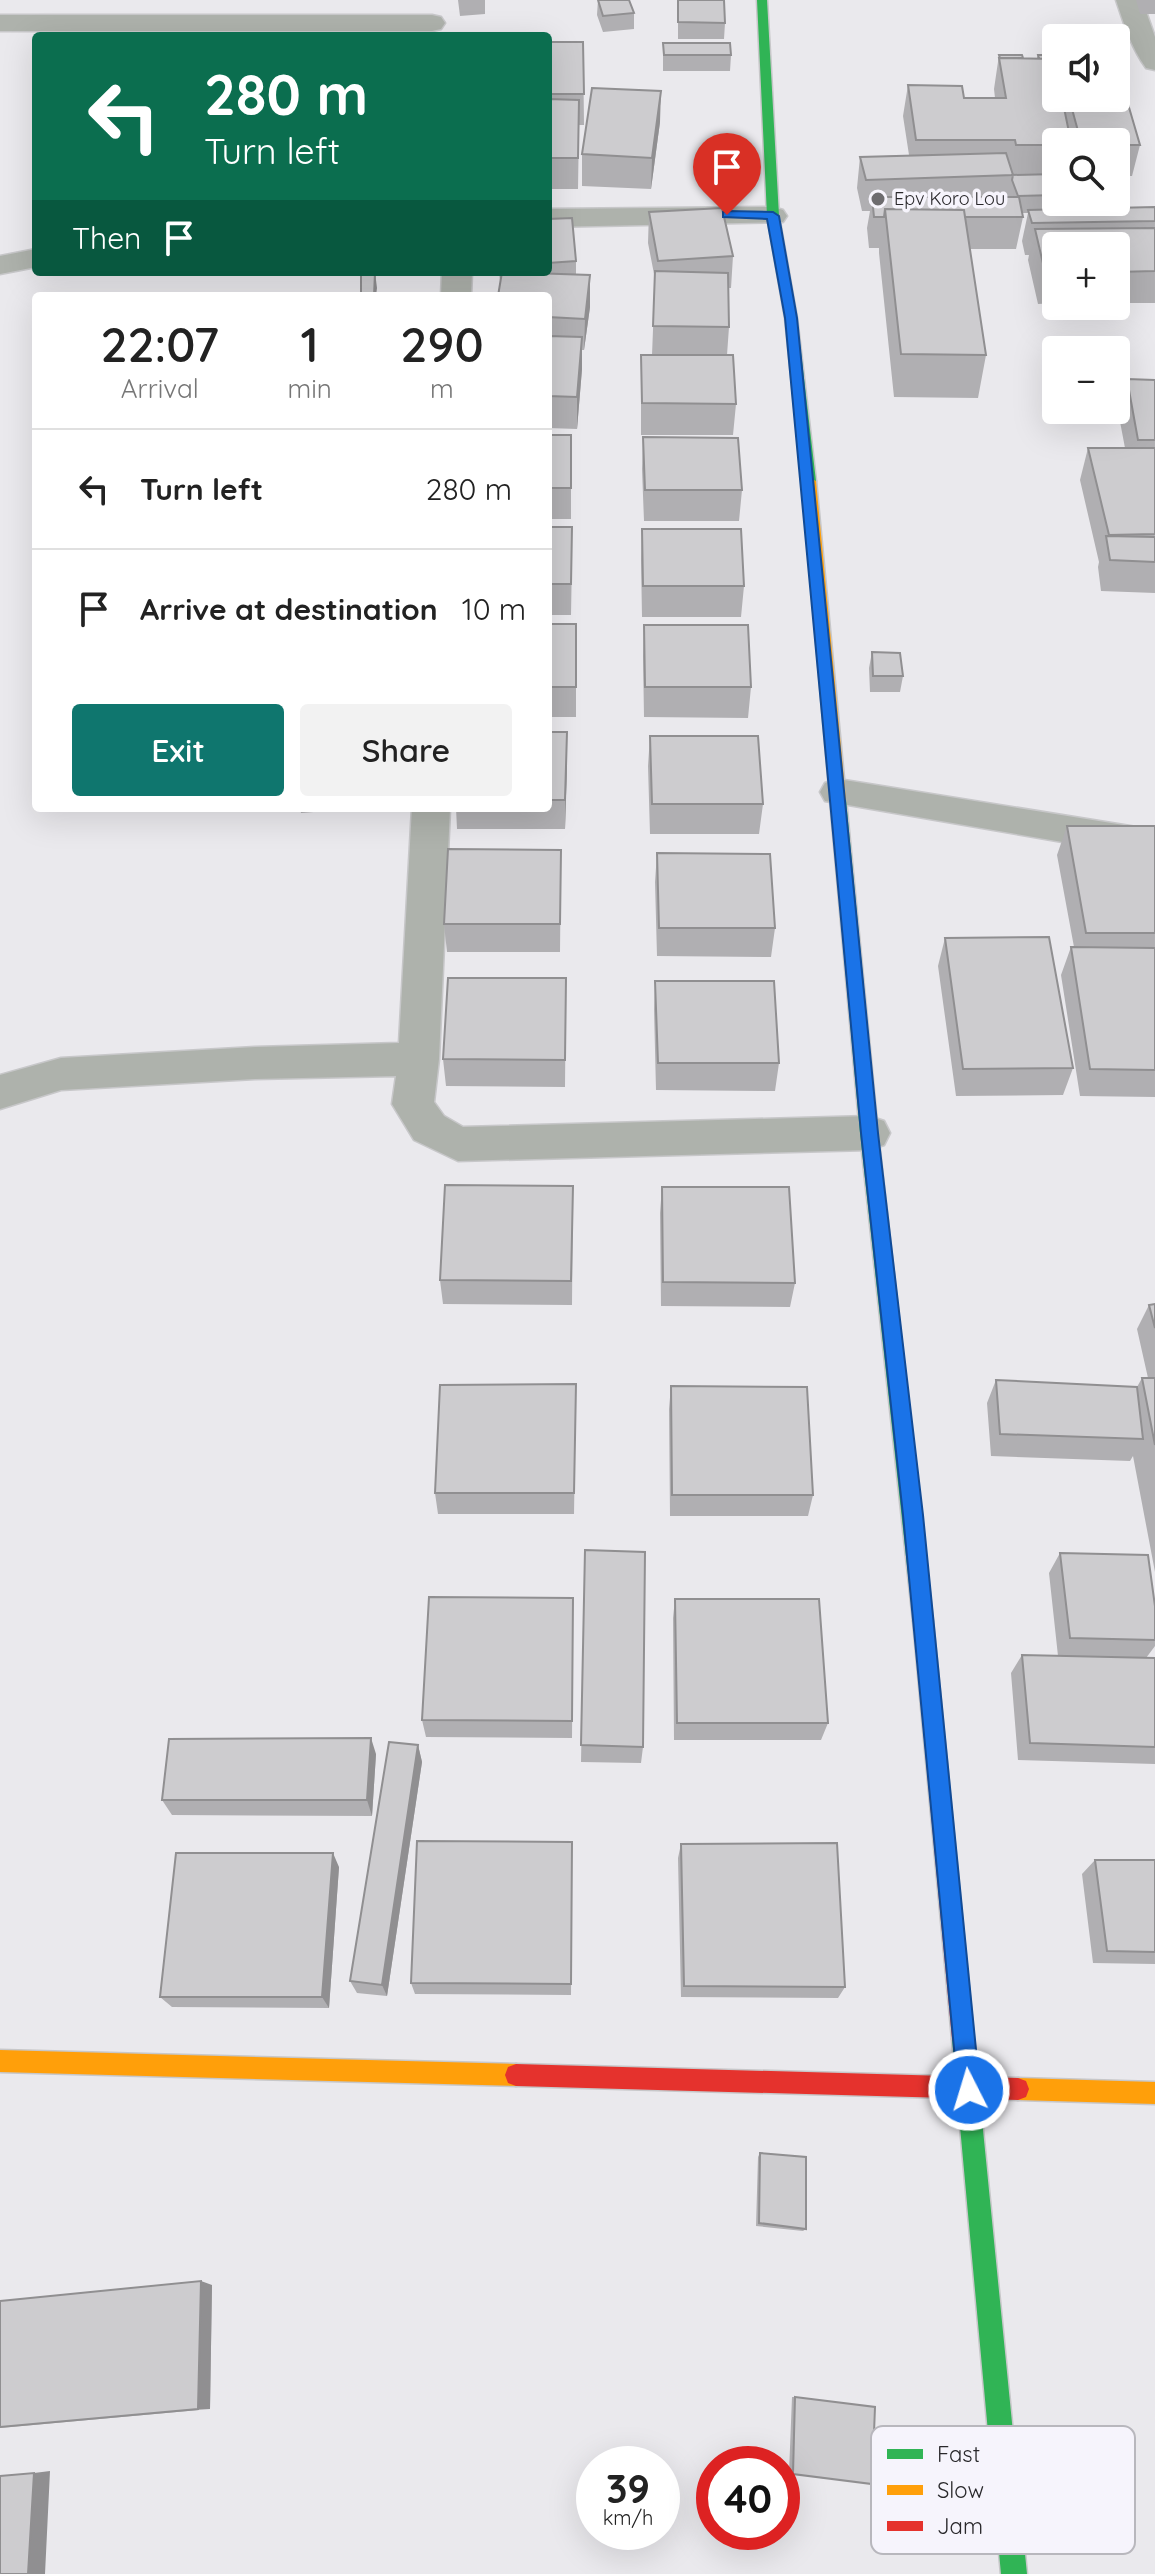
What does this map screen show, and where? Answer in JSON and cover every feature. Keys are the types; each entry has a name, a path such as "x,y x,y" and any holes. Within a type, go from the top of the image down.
{"street":[{"path":"762,0 773,216 791,318 804,430 869,1133 911,1500 1000,2426"},
{"path":"1129,0 1139,32 1155,62"},
{"path":"0,23 431,20"},
{"path":"552,218 773,216"},
{"path":"0,265 32,259"},
{"path":"838,792 1155,844"},
{"path":"431,812 419,1059 413,1104 429,1128 458,1144 869,1133"},
{"path":"0,1092 61,1074 255,1063 419,1059"},
{"path":"0,2061 1155,2093"},
{"path":"1012,2554 1014,2574"}],"building":[{"path":"598,0 629,0 634,13 603,16"},
{"path":"678,0 724,0 725,23 678,22"},
{"path":"552,42 583,42 584,94 552,94"},
{"path":"663,43 730,43 731,55 664,55"},
{"path":"999,55 1022,55 1023,58 1000,58"},
{"path":"999,58 1042,59 1042,112 1065,112 1068,128 1042,128 1042,145 1016,145 1015,140 916,140 908,85 962,86 964,98 1006,98"},
{"path":"592,88 661,91 652,158 582,154"},
{"path":"552,99 579,100 578,158 552,158"},
{"path":"1130,111 1140,145 1130,145 1130,128 1077,128 1073,112"},
{"path":"1006,153 1013,175 866,180 860,157"},
{"path":"1042,174 1042,195 1018,196 1011,175"},
{"path":"872,197 1019,197 1023,217 965,217 964,210 885,209 884,217 874,217"},
{"path":"1155,207 1155,221 1032,223 1028,210 1042,210 1042,216 1130,216 1130,208"},
{"path":"722,208 733,256 658,261 649,212"},
{"path":"885,209 964,210 986,355 901,354"},
{"path":"572,218 576,261 552,263 552,219"},
{"path":"1155,228 1155,271 1130,272 1130,232 1042,232 1042,259 1035,229"},
{"path":"655,271 728,273 729,327 653,326"},
{"path":"590,275 585,319 552,317 552,292 499,292 501,276"},
{"path":"361,276 375,276 374,292 361,292"},
{"path":"552,336 582,337 577,397 552,396"},
{"path":"641,355 733,355 736,404 642,403"},
{"path":"1130,379 1155,380 1155,440 1138,440"},
{"path":"552,435 571,435 571,488 552,488"},
{"path":"643,437 738,438 742,490 645,490"},
{"path":"1088,448 1155,448 1155,534 1109,535"},
{"path":"552,527 572,527 571,584 552,584"},
{"path":"642,529 741,529 744,586 643,586"},
{"path":"1106,536 1155,537 1155,562 1110,560"},
{"path":"552,624 576,624 576,687 552,687"},
{"path":"644,625 748,625 751,687 645,687"},
{"path":"872,652 900,653 903,676 873,676"},
{"path":"552,732 567,732 565,800 552,800"},
{"path":"650,736 758,736 763,804 652,804"},
{"path":"1067,826 1155,826 1155,933 1086,933"},
{"path":"448,849 561,850 560,924 444,924"},
{"path":"657,853 770,854 775,928 659,928"},
{"path":"1049,937 1073,1068 963,1069 945,938"},
{"path":"1071,947 1155,948 1155,1070 1090,1069"},
{"path":"448,978 566,978 565,1060 443,1059"},
{"path":"655,981 774,981 779,1063 658,1063"},
{"path":"445,1185 573,1186 571,1281 440,1280"},
{"path":"662,1187 789,1187 795,1283 663,1282"},
{"path":"1155,1304 1155,1328 1149,1305"},
{"path":"1142,1378 1155,1378 1155,1445"},
{"path":"996,1380 1137,1387 1143,1439 1000,1434"},
{"path":"576,1384 574,1493 435,1493 440,1385"},
{"path":"671,1386 807,1387 813,1495 672,1495"},
{"path":"585,1550 645,1552 643,1747 581,1745"},
{"path":"1060,1553 1148,1555 1155,1606 1155,1640 1070,1638"},
{"path":"429,1597 573,1598 572,1721 422,1720"},
{"path":"675,1599 819,1599 828,1723 677,1723"},
{"path":"1022,1655 1155,1658 1155,1747 1030,1743"},
{"path":"371,1738 367,1800 162,1800 169,1739"},
{"path":"389,1742 418,1745 382,1985 350,1981"},
{"path":"417,1841 572,1842 571,1984 411,1983"},
{"path":"837,1843 845,1987 684,1986 681,1844"},
{"path":"176,1853 333,1853 322,1997 160,1997"},
{"path":"1095,1860 1155,1860 1155,1952 1107,1951"},
{"path":"760,2153 806,2157 806,2229 759,2223"},
{"path":"201,2281 198,2409 0,2427 0,2301"},
{"path":"795,2397 875,2407 874,2426 871,2426 871,2484 800,2475 800,2446 794,2446"},
{"path":"34,2473 28,2574 0,2574 0,2476"}],"traffic: fast":[{"path":"762,0 773,216 791,318 809,481"},
{"path":"838,800 869,1133 923,1621"},
{"path":"963,2039 1000,2426"},
{"path":"1012,2554 1014,2574"}],"traffic: slow":[{"path":"809,481 838,800"},
{"path":"0,2061 516,2075"},
{"path":"1018,2089 1155,2093"}],"traffic: jam":[{"path":"923,1621 963,2039"},
{"path":"516,2075 1018,2089"}],"place":[{"name":"Epv Koro Lou","path":"878,199"}],"route":[{"path":"727,215 773,216 791,318 869,1133 913,1515 969,2090"}]}
